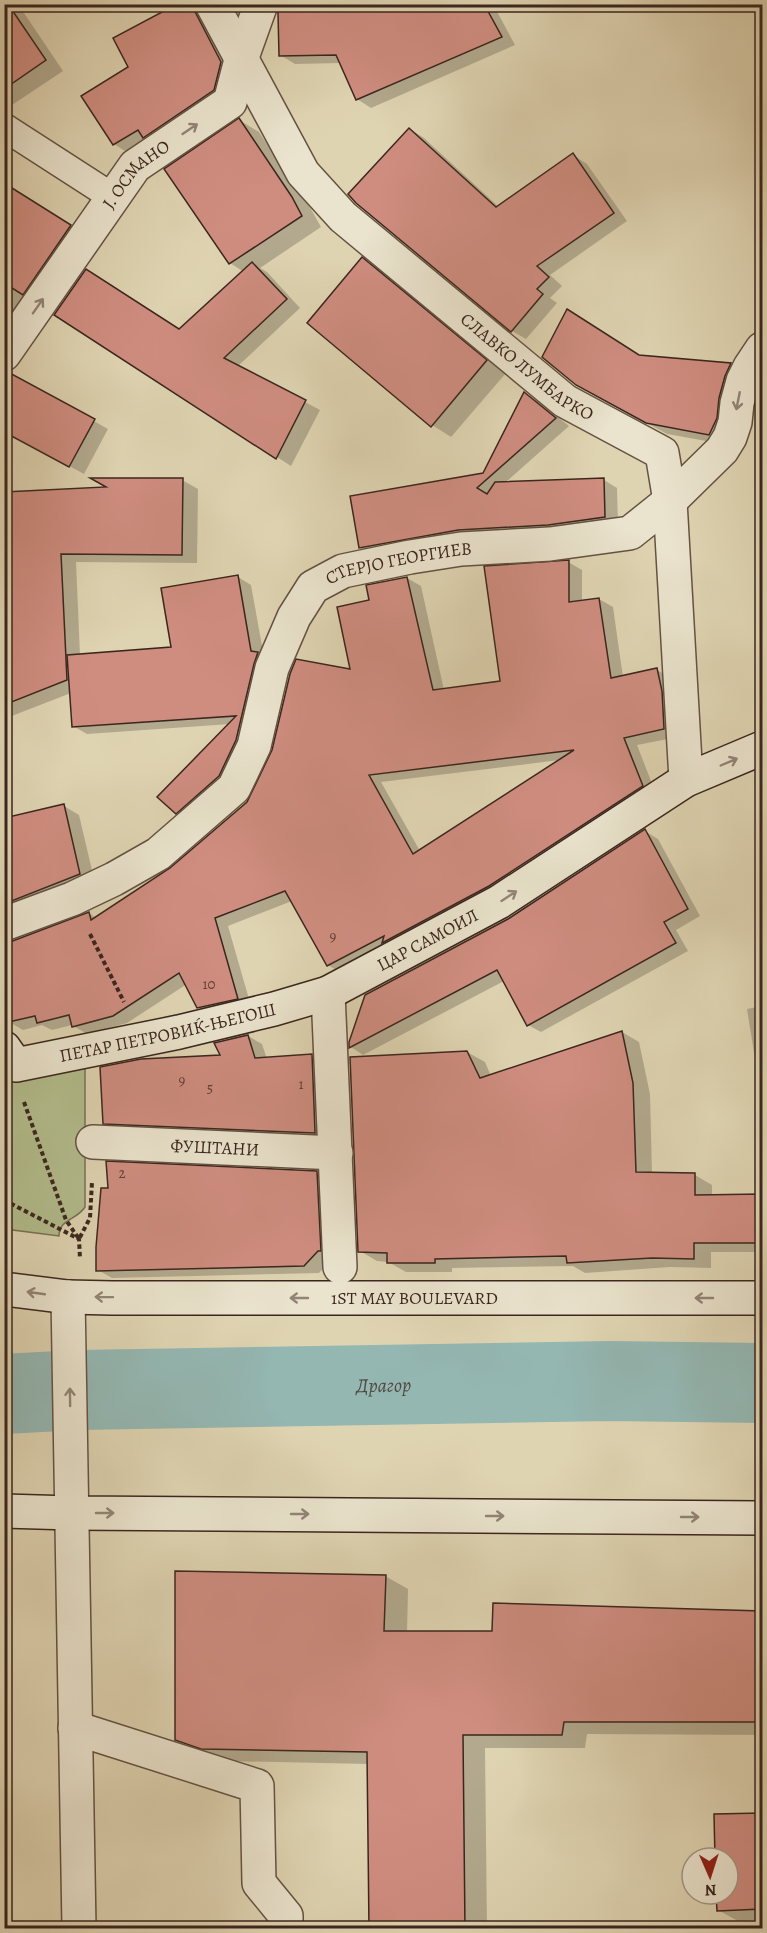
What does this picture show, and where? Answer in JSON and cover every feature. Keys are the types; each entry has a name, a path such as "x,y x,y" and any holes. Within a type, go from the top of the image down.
{"street":[{"name":"СЛАВКО ЛУМБАРКО","path":"212,4 303,173 343,217 565,401 662,453 670,501 686,780"},
{"name":"Ј. ОСМАНО","path":"4,354 135,166 230,102 241,60 261,4"},
{"name":"СТЕРЈО ГЕОРГИЕВ","path":"4,924 114,879 158,854 234,788 254,746 272,668 294,617 313,587 344,571 410,556 461,549 550,544 630,532 670,501 722,450 735,422 743,381 762,349"},
{"name":"ЦАР САМОИЛ","path":"328,993 499,903 686,780 762,748"},
{"name":"ПЕТАР ПЕТРОВИЌ-ЊЕГОШ","path":"8,1061 179,1032 274,1009 328,993"},
{"path":"328,993 340,1267"},
{"name":"ФУШТАНИ","path":"93,1142 336,1153"},
{"name":"1ST MAY BOULEVARD","path":"4,1288 68,1297 762,1298"},
{"path":"68,1297 79,1929"},
{"path":"4,1511 762,1518"},
{"path":"75,1728 257,1786 259,1883 286,1916 286,1929"}],"lane":[{"path":"4,127 114,198"}],"path":[{"path":"72,898 142,1038"},
{"path":"4,1200 79,1239"}],"green space":[{"path":"85,1067 85,1207 62,1226 59,1236 5,1229 5,1072"}],"building":[{"path":"4,4 8,4 46,60 4,89"},
{"path":"177,4 191,4 221,62 214,90 143,138 138,130 113,145 81,96 128,67 113,38"},
{"path":"279,4 484,4 502,37 356,100 336,55 279,56"},
{"path":"239,118 292,197 302,216 229,264 164,169"},
{"path":"409,128 496,207 573,153 614,213 537,266 549,277 537,289 543,294 511,332 348,194"},
{"path":"4,183 71,225 23,295 4,283"},
{"path":"362,257 487,360 431,427 307,323"},
{"path":"252,262 287,299 224,358 306,400 276,459 54,315 86,269 179,329"},
{"path":"567,309 639,355 731,363 719,398 717,418 709,435 646,423 576,385 542,357"},
{"path":"4,372 8,372 95,419 69,467 4,432"},
{"path":"524,392 556,418 477,488 487,494 495,482 604,478 605,517 548,525 458,530 359,548 350,496 483,473"},
{"path":"90,478 183,478 182,555 61,554 67,680 4,705 4,492 106,487"},
{"path":"569,560 569,602 599,598 611,678 657,668 662,691 664,729 624,738 643,786 489,886 382,943 384,936 327,966 285,891 215,918 238,999 197,1008 179,973 113,1016 72,1027 69,1015 37,1023 35,1016 4,1023 4,942 10,942 89,912 91,920 170,868 247,802 272,750 290,674 296,659 350,669 337,607 369,600 366,585 407,577 433,690 500,681 484,566","holes":["574,750 413,854 369,775"]},
{"path":"238,575 251,651 258,652 236,740 219,776 176,814 157,797 236,716 72,727 67,655 171,647 161,588"},
{"path":"64,804 80,874 4,904 4,818"},
{"path":"645,829 688,909 664,922 676,943 527,1026 497,970 349,1048 365,995 508,919"},
{"path":"622,1031 633,1083 636,1172 695,1173 695,1195 762,1194 762,1243 694,1243 694,1259 652,1258 567,1263 566,1256 435,1259 435,1263 387,1263 387,1253 358,1252 350,1057 467,1051 480,1078"},
{"path":"248,1035 255,1058 312,1054 315,1133 103,1124 100,1067 141,1059 220,1055 214,1043"},
{"path":"106,1161 317,1171 321,1251 318,1251 304,1266 96,1271 101,1188 108,1188"},
{"path":"175,1571 386,1575 384,1631 492,1631 493,1603 762,1611 762,1722 564,1722 562,1735 463,1735 465,1929 369,1929 367,1752 201,1749 175,1740"},
{"path":"762,1813 762,1909 717,1911 717,1906 740,1906 740,1846 715,1846 714,1814"}],"waterway":[{"name":"Драгор","path":"4,1394 78,1390 609,1381 762,1383"}]}
